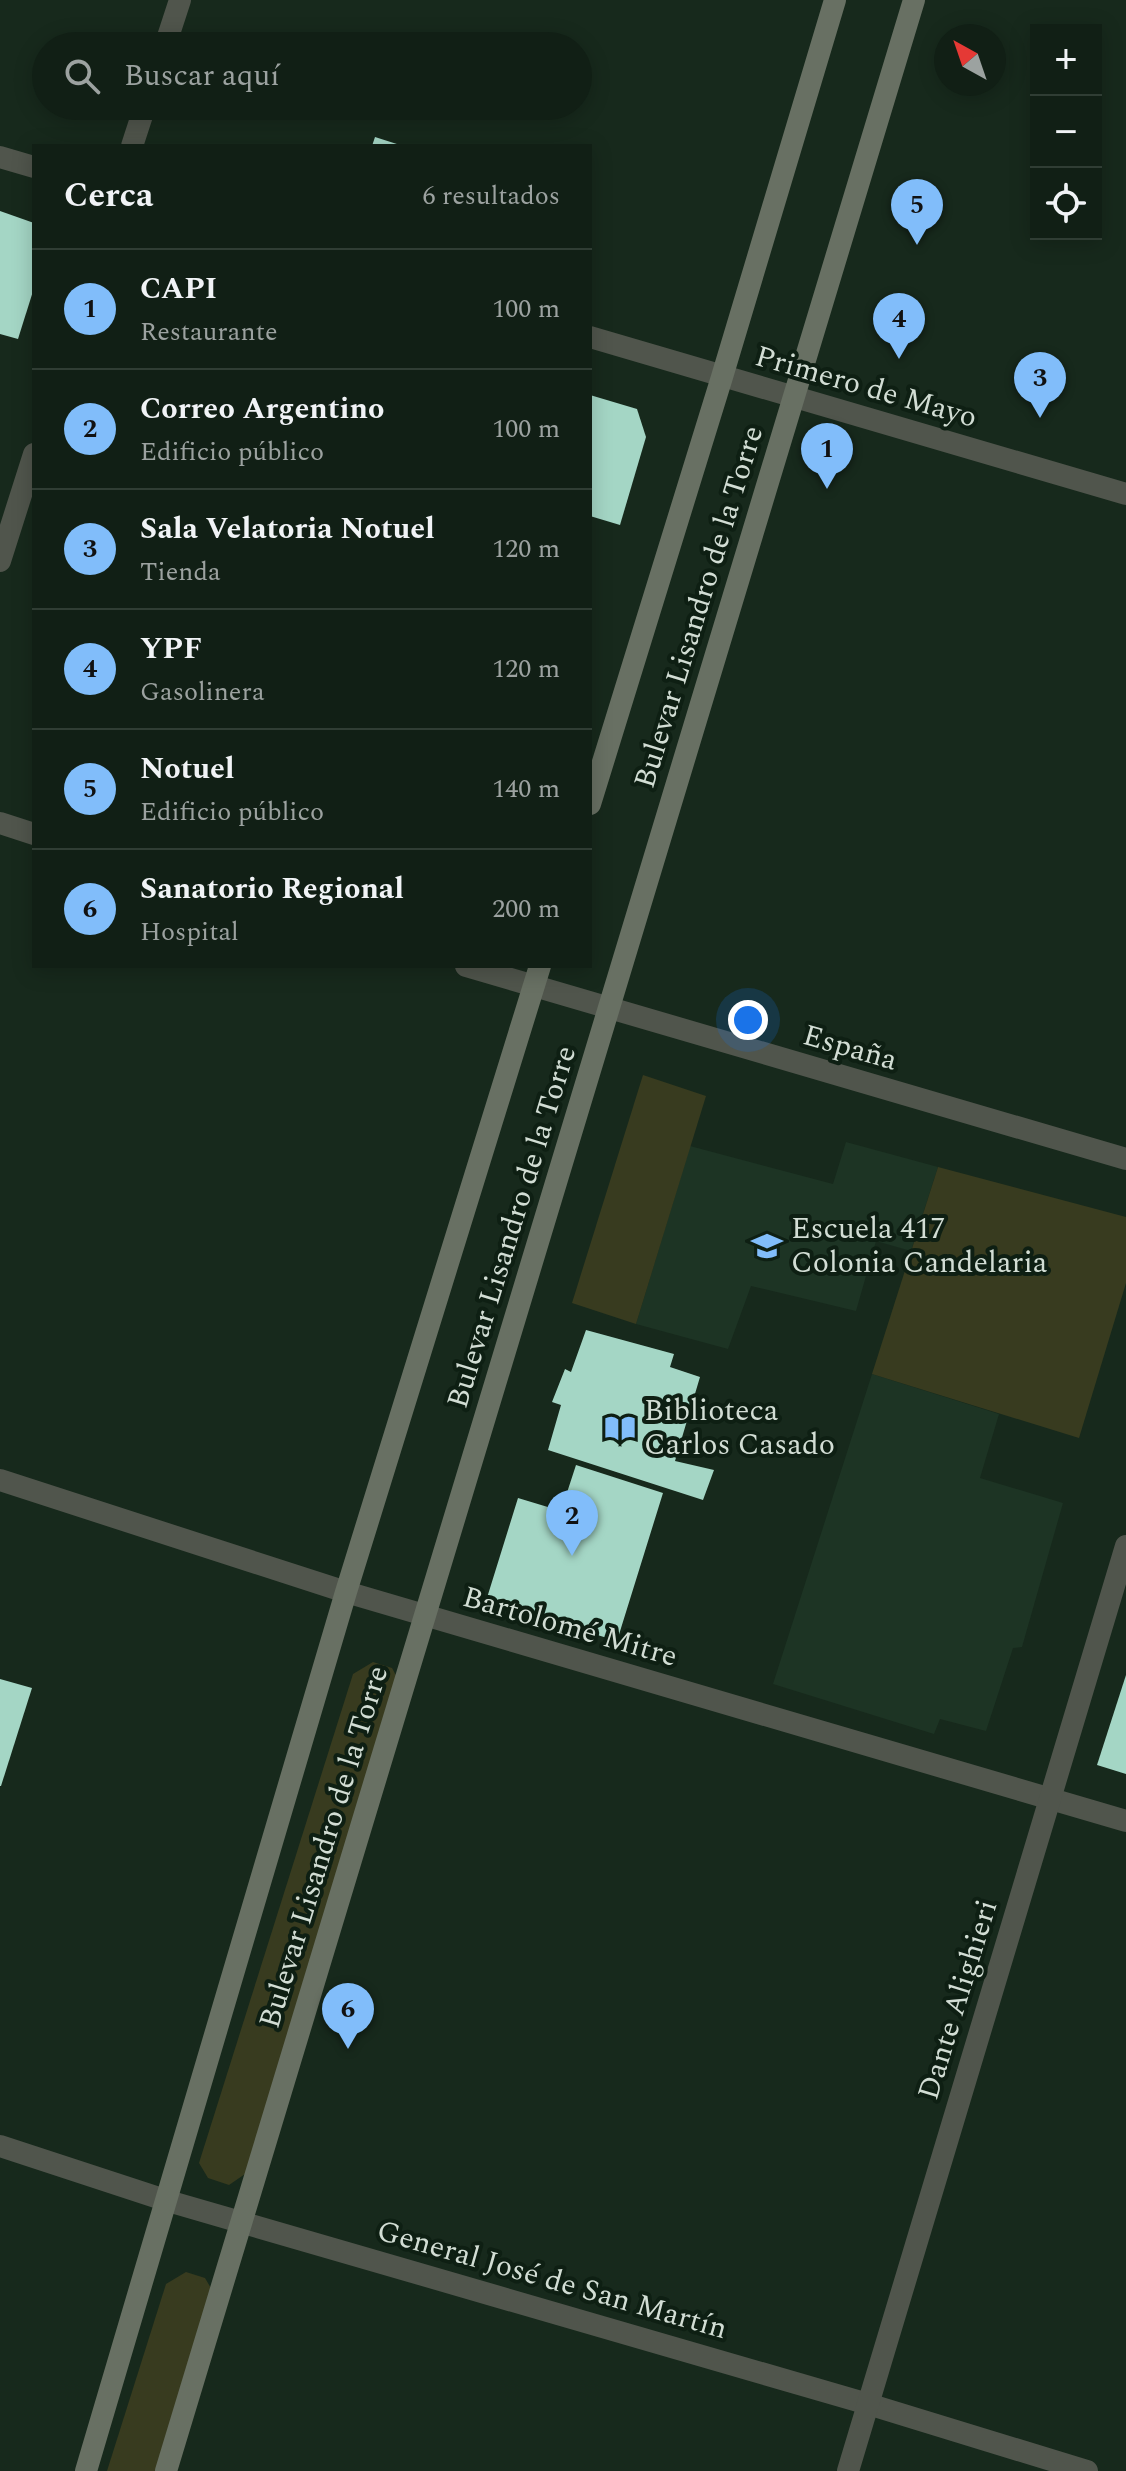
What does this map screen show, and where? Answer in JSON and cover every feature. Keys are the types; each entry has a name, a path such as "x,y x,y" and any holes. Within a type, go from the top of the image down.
{"main road":[{"name":"Bulevar Lisandro de la Torre","path":"592,798 835,0"},
{"name":"Bulevar Lisandro de la Torre","path":"166,2471 914,0"},
{"name":"Bulevar Lisandro de la Torre","path":"86,2471 346,1592 536,976"}],"street":[{"path":"170,32 180,0"},
{"path":"133,144 140,120"},
{"path":"0,157 32,166"},
{"name":"Primero de Mayo","path":"592,338 1126,494"},
{"path":"0,561 32,460"},
{"path":"0,823 32,833"},
{"name":"España","path":"480,968 536,976 610,1009 1126,1159"},
{"name":"Bartolomé Mitre","path":"0,1480 346,1592 1126,1821"},
{"name":"Dante Alighieri","path":"848,2471 1126,1546"},
{"name":"General José de San Martín","path":"0,2146 168,2201 868,2404 1087,2471"}],"shaded area":[{"path":"643,1075 706,1096 636,1324 572,1303"},
{"name":"Escuela 417 Colonia Candelaria","path":"846,1142 938,1167 911,1251 876,1241 856,1311 751,1286 728,1349 636,1324 690,1146 833,1184"},
{"path":"938,1167 1126,1217 1126,1283 1079,1438 872,1374"},
{"path":"872,1374 999,1414 980,1478 1063,1503 1022,1647 1013,1648 986,1731 940,1719 934,1734 773,1684"},
{"path":"373,1662 392,1668 399,1681 248,2172 229,2185 208,2178 199,2163 353,1674"},
{"path":"186,2272 205,2278 212,2290 156,2471 107,2471 166,2284"}],"building":[{"path":"375,137 397,144 373,144"},
{"path":"0,211 32,222 32,294 18,339 0,334"},
{"path":"592,396 637,409 646,437 620,525 592,517"},
{"name":"Biblioteca Carlos Casado","path":"586,1330 674,1354 670,1367 700,1377 675,1461 714,1470 703,1500 548,1450 561,1405 552,1402 565,1369 571,1372"},
{"path":"576,1465 663,1493 617,1641 486,1601 518,1498 561,1511"},
{"path":"1126,1675 1126,1774 1097,1765"},
{"path":"0,1679 32,1688 1,1786 0,1786"}],"place":[{"name":"Notuel","path":"917,245"},
{"name":"YPF","path":"899,359"},
{"name":"Sala Velatoria Notuel","path":"1040,418"},
{"name":"CAPI","path":"827,489"},
{"name":"Escuela 417 Colonia Candelaria","path":"767,1246"},
{"name":"Biblioteca Carlos Casado","path":"620,1428"},
{"name":"Correo Argentino","path":"572,1556"},
{"name":"Sanatorio Regional","path":"348,2049"}]}
